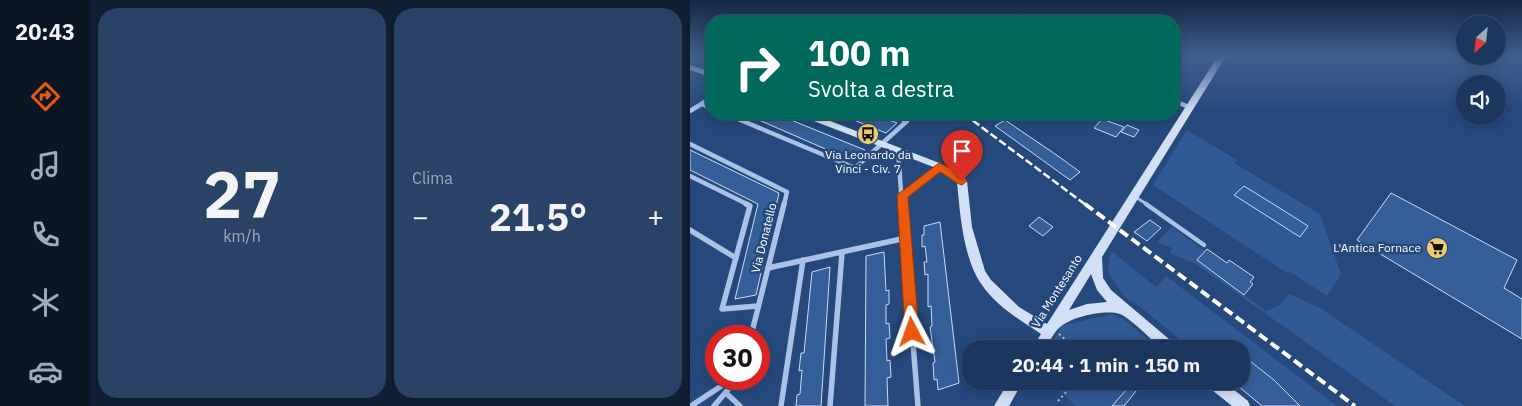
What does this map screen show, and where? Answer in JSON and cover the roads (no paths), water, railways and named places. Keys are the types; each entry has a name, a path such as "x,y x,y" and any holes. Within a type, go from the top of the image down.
{"street":[{"name":"Via Montesanto","path":"1044,340 1209,75"},
{"path":"690,111 705,102"},
{"path":"1180,103 1189,106"},
{"path":"740,120 855,168 907,122 902,120"},
{"path":"820,120 939,166 958,176 962,181 967,227 980,273 987,284 1015,311 1051,328 1067,316 1100,307 1114,307 1128,312"},
{"name":"Via Donatello","path":"690,144 787,192 754,325"},
{"path":"898,150 918,406"},
{"path":"902,195 939,166"},
{"path":"690,176 750,206 722,309 758,306"},
{"path":"690,230 736,258"},
{"path":"768,268 906,238"},
{"path":"1102,248 1096,265 1098,279 1107,294 1161,340"},
{"path":"830,406 842,253"},
{"path":"780,406 804,260"},
{"path":"691,406 715,390"},
{"path":"714,406 728,390"},
{"path":"1001,406 1011,390"},
{"path":"1223,390 1243,406"},
{"path":"726,393 740,406"}],"lane":[{"path":"1134,196 1204,245"}],"railway":[{"path":"972,120 1086,205"},
{"path":"1085,204 1355,406"}],"place":[{"name":"Via Leonardo da Vinci - Civ. 7","path":"868,134"},
{"name":"L'Antica Fornace","path":"1437,248"}]}
